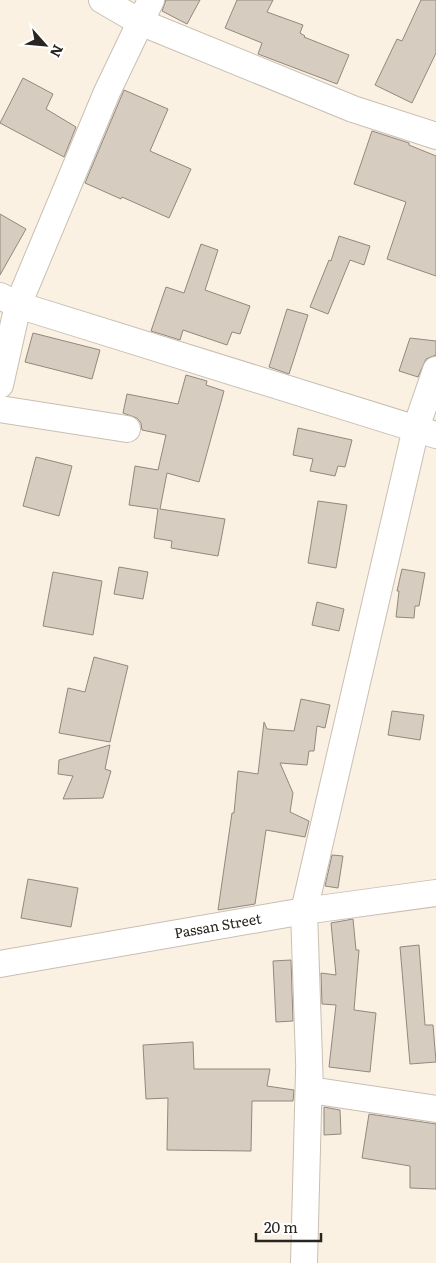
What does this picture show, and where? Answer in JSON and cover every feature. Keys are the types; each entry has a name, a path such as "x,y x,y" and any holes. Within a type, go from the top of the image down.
{"street":[{"path":"102,0 145,11 353,109 436,136"},
{"path":"0,385 9,301 145,11"},
{"path":"9,301 426,432"},
{"path":"436,370 426,432 304,916 310,1090 436,1109"},
{"path":"0,409 127,429"},
{"name":"Passan Street","path":"0,964 436,893"},
{"path":"304,916 310,1090 306,1263"}],"building":[{"path":"166,0 200,0 187,24 162,11"},
{"path":"237,0 273,0 267,12 303,25 300,33 304,37 349,55 337,84 258,54 262,43 225,28"},
{"path":"421,0 436,0 436,53 412,103 375,85 397,39 402,41"},
{"path":"23,78 53,94 46,109 76,127 64,157 0,123"},
{"path":"124,90 168,109 150,151 191,169 169,218 85,183"},
{"path":"372,131 409,143 409,145 436,156 436,276 387,259 406,202 354,184"},
{"path":"0,214 26,229 0,275"},
{"path":"339,236 370,246 364,265 350,260 328,314 310,307 329,260 331,261"},
{"path":"201,244 218,250 205,290 250,306 240,334 232,332 227,345 183,330 180,340 151,331 166,287 184,293"},
{"path":"287,309 308,315 289,374 269,367"},
{"path":"33,333 100,350 92,379 25,362"},
{"path":"410,338 436,341 436,355 426,359 418,377 399,371"},
{"path":"186,375 207,381 206,385 224,391 199,482 167,473 160,509 225,519 218,556 171,548 172,541 154,538 158,509 129,505 135,466 158,470 166,435 142,430 141,423 137,418 123,413 127,394 178,404"},
{"path":"298,428 352,440 345,467 338,466 335,476 310,471 313,459 293,455"},
{"path":"36,457 72,466 59,516 23,506"},
{"path":"318,501 347,505 336,568 308,563"},
{"path":"119,567 148,572 143,599 114,594"},
{"path":"402,569 425,573 419,606 415,606 414,618 396,617 399,591 397,591"},
{"path":"53,572 102,581 93,635 43,626"},
{"path":"317,602 344,609 339,631 312,625"},
{"path":"94,657 128,666 110,742 59,733 68,688 85,692"},
{"path":"301,699 330,705 325,728 317,726 314,751 309,751 307,765 280,763 293,793 290,812 309,821 305,837 266,830 255,904 218,910 232,813 234,813 238,771 258,774 264,722 267,729 294,731"},
{"path":"392,711 424,715 420,740 388,735"},
{"path":"110,745 105,769 111,771 103,798 63,799 73,776 58,774 59,760"},
{"path":"332,855 343,856 338,888 325,886"},
{"path":"28,879 78,888 71,927 21,918"},
{"path":"353,919 356,950 359,950 354,1010 376,1013 370,1072 329,1067 336,1005 322,1004 321,973 336,975 331,923"},
{"path":"419,945 425,1025 433,1025 436,1062 410,1064 400,947"},
{"path":"291,960 293,1021 276,1022 273,961"},
{"path":"193,1042 194,1069 270,1069 267,1086 294,1090 293,1101 252,1101 251,1151 167,1150 168,1098 146,1099 143,1045"},
{"path":"324,1107 340,1110 341,1134 324,1135"},
{"path":"369,1114 436,1124 436,1189 410,1188 410,1166 362,1158"}]}
